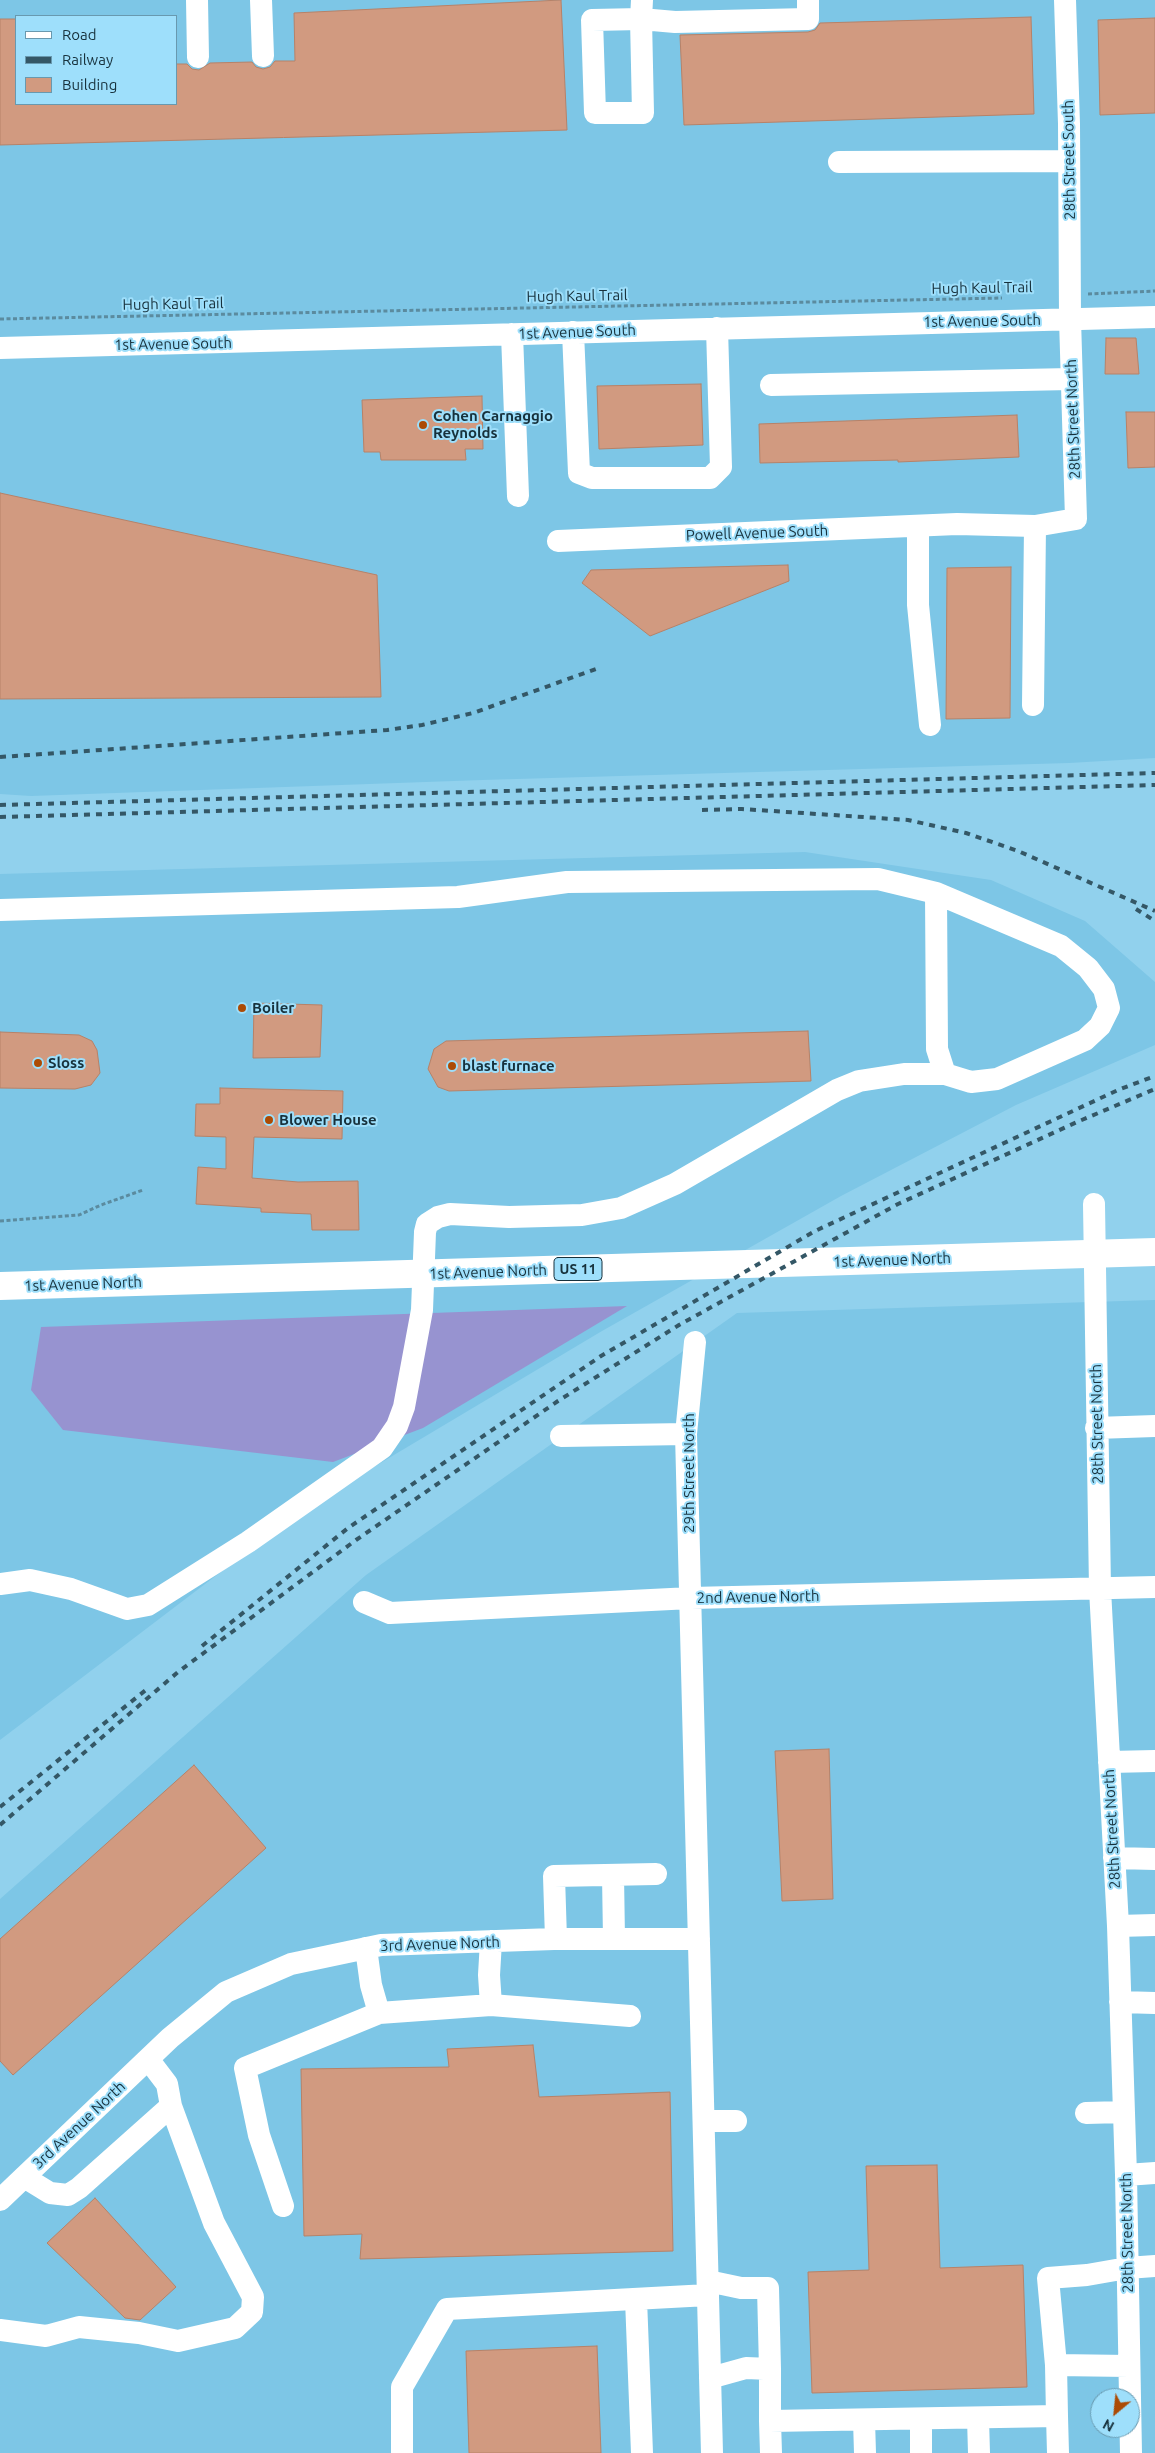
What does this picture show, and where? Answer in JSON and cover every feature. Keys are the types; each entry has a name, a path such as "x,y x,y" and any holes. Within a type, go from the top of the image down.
{"main road":[{"name":"1st Avenue North","path":"0,1286 1155,1252"}],"street":[{"path":"197,0 198,57"},
{"path":"261,0 263,56"},
{"path":"642,10 643,113 595,113 592,20 642,10 675,22 808,19 808,0"},
{"name":"28th Street South","path":"1065,0 1070,160 1070,319"},
{"path":"839,162 1070,160"},
{"name":"1st Avenue South","path":"0,348 1155,317"},
{"name":"28th Street North","path":"1070,319 1076,519"},
{"path":"573,332 579,473 592,478 710,478 721,467 717,328"},
{"path":"512,334 518,496"},
{"path":"771,385 1071,379"},
{"name":"Powell Avenue South","path":"558,541 957,524 1035,526 1076,519"},
{"path":"918,526 918,605 930,724"},
{"path":"1033,705 1035,526"},
{"path":"0,910 458,897 567,882 878,879 936,893 1061,946 1088,968 1104,989 1109,1008 1100,1026 1086,1040 997,1079 971,1082 945,1074 904,1074 859,1081 837,1090 675,1184 621,1208 582,1215 509,1217 450,1214 438,1217 427,1224 425,1232 422,1310 404,1407 397,1426 382,1448 248,1542 148,1606 127,1610 71,1589 30,1580 0,1584"},
{"path":"936,893 937,1049 945,1074"},
{"name":"28th Street North","path":"1094,1204 1100,1588 1118,1926 1126,2175 1131,2453"},
{"name":"29th Street North","path":"695,1342 686,1434 712,2453"},
{"path":"1096,1428 1155,1426"},
{"path":"561,1436 686,1434"},
{"name":"2nd Avenue North","path":"364,1602 390,1613 691,1598 1155,1587"},
{"path":"1109,1762 1155,1761"},
{"path":"1114,1858 1155,1859"},
{"path":"556,1939 554,1876 656,1874"},
{"path":"613,1875 614,1939"},
{"path":"1118,1926 1155,1925"},
{"name":"3rd Avenue North","path":"0,2200 170,2038 226,1992 291,1964 381,1945 556,1939 699,1939"},
{"path":"491,1941 489,1976 491,2005"},
{"path":"366,1948 371,1985 379,2013"},
{"path":"1120,2002 1155,2002"},
{"path":"283,2206 259,2135 245,2068 379,2013 491,2005 630,2016"},
{"path":"0,2330 46,2336 79,2327 139,2333 178,2341 236,2328 252,2312 253,2297 214,2223 171,2106 167,2084 148,2059"},
{"path":"24,2177 50,2193 68,2195 79,2188 171,2106"},
{"path":"1086,2113 1123,2112"},
{"path":"704,2121 736,2121"},
{"path":"1126,2175 1155,2173"},
{"path":"1058,2453 1056,2365 1048,2278 1155,2266"},
{"path":"402,2453 402,2387 447,2309 636,2299 708,2288 768,2288 771,2453"},
{"path":"636,2299 642,2453"},
{"path":"1056,2365 1129,2366"},
{"path":"710,2378 746,2368 770,2370"},
{"path":"770,2421 1057,2416"},
{"path":"978,2418 979,2453"},
{"path":"921,2419 921,2453"},
{"path":"864,2420 866,2453"}],"path":[{"path":"1071,297 1098,293 1155,291"},
{"name":"Hugh Kaul Trail","path":"0,319 1003,298"},
{"path":"0,1221 79,1215 143,1190"}],"shaded area":[{"path":"0,0 1155,0 1155,758 1069,763 482,780 31,796 0,794"},
{"path":"805,852 991,880 1085,921 1155,982 1155,1045 1016,1105 841,1196 602,1331 305,1508 0,1740 0,874"},
{"path":"1155,1300 1155,2453 0,2453 0,1899 366,1575 737,1313"},
{"path":"627,1306 423,1428 333,1462 63,1430 31,1390 41,1327"}],"building":[{"path":"561,0 567,130 0,145 0,19 15,19 15,105 178,105 178,64 187,64 192,69 199,70 210,63 252,62 256,67 263,69 270,67 275,61 295,61 294,13"},
{"path":"1031,17 1034,114 684,125 680,35 808,32 815,30 820,23"},
{"path":"1155,18 1155,113 1100,115 1098,20"},
{"path":"1106,338 1136,338 1139,374 1105,374"},
{"path":"701,384 703,445 599,449 597,386"},
{"name":"Cohen Carnaggio Reynolds","path":"482,396 483,449 465,449 466,460 381,460 380,452 364,452 362,400"},
{"path":"1126,412 1155,412 1155,467 1128,468"},
{"path":"1017,415 1019,457 898,462 898,460 760,463 759,424"},
{"path":"0,493 377,575 381,697 0,699"},
{"path":"788,565 789,581 650,636 582,583 591,570"},
{"path":"1011,567 1010,718 946,719 947,568"},
{"path":"254,1003 322,1005 320,1057 253,1058"},
{"path":"808,1031 811,1081 449,1091 438,1087 428,1069 434,1049 446,1041"},
{"path":"0,1032 79,1035 92,1041 97,1050 100,1073 91,1085 75,1089 0,1088"},
{"path":"220,1088 343,1091 342,1139 254,1137 252,1178 298,1182 358,1181 359,1230 312,1230 311,1214 261,1212 261,1208 196,1204 198,1167 226,1169 226,1137 195,1136 196,1104 220,1104"},
{"path":"829,1749 833,1899 782,1901 775,1751"},
{"path":"194,1765 266,1848 13,2075 0,2061 0,1939"},
{"path":"533,2045 539,2097 670,2092 673,2251 360,2259 362,2234 304,2236 301,2069 449,2067 447,2049"},
{"path":"937,2165 940,2268 1023,2265 1027,2387 812,2393 808,2272 869,2270 866,2166"},
{"path":"95,2198 176,2287 140,2320 125,2318 47,2243"},
{"path":"597,2346 601,2453 469,2453 466,2351"}],"railway":[{"path":"0,757 387,730 422,725 473,713 596,669"},
{"path":"0,805 1155,773"},
{"path":"0,817 1155,785"},
{"path":"702,810 742,809 908,820 966,833 1018,851 1155,911"},
{"path":"1136,909 1155,921"},
{"path":"202,1646 348,1528 601,1356 815,1231 1118,1090 1155,1076"},
{"path":"0,1825 178,1672 356,1540 558,1401 679,1325 898,1204 1077,1122 1155,1089"},
{"path":"0,1807 147,1689"}],"place":[{"name":"Cohen Carnaggio Reynolds","path":"423,425"},
{"name":"Boiler","path":"242,1008"},
{"name":"Sloss","path":"38,1063"},
{"name":"blast furnace","path":"452,1066"},
{"name":"Blower House","path":"269,1120"}]}
